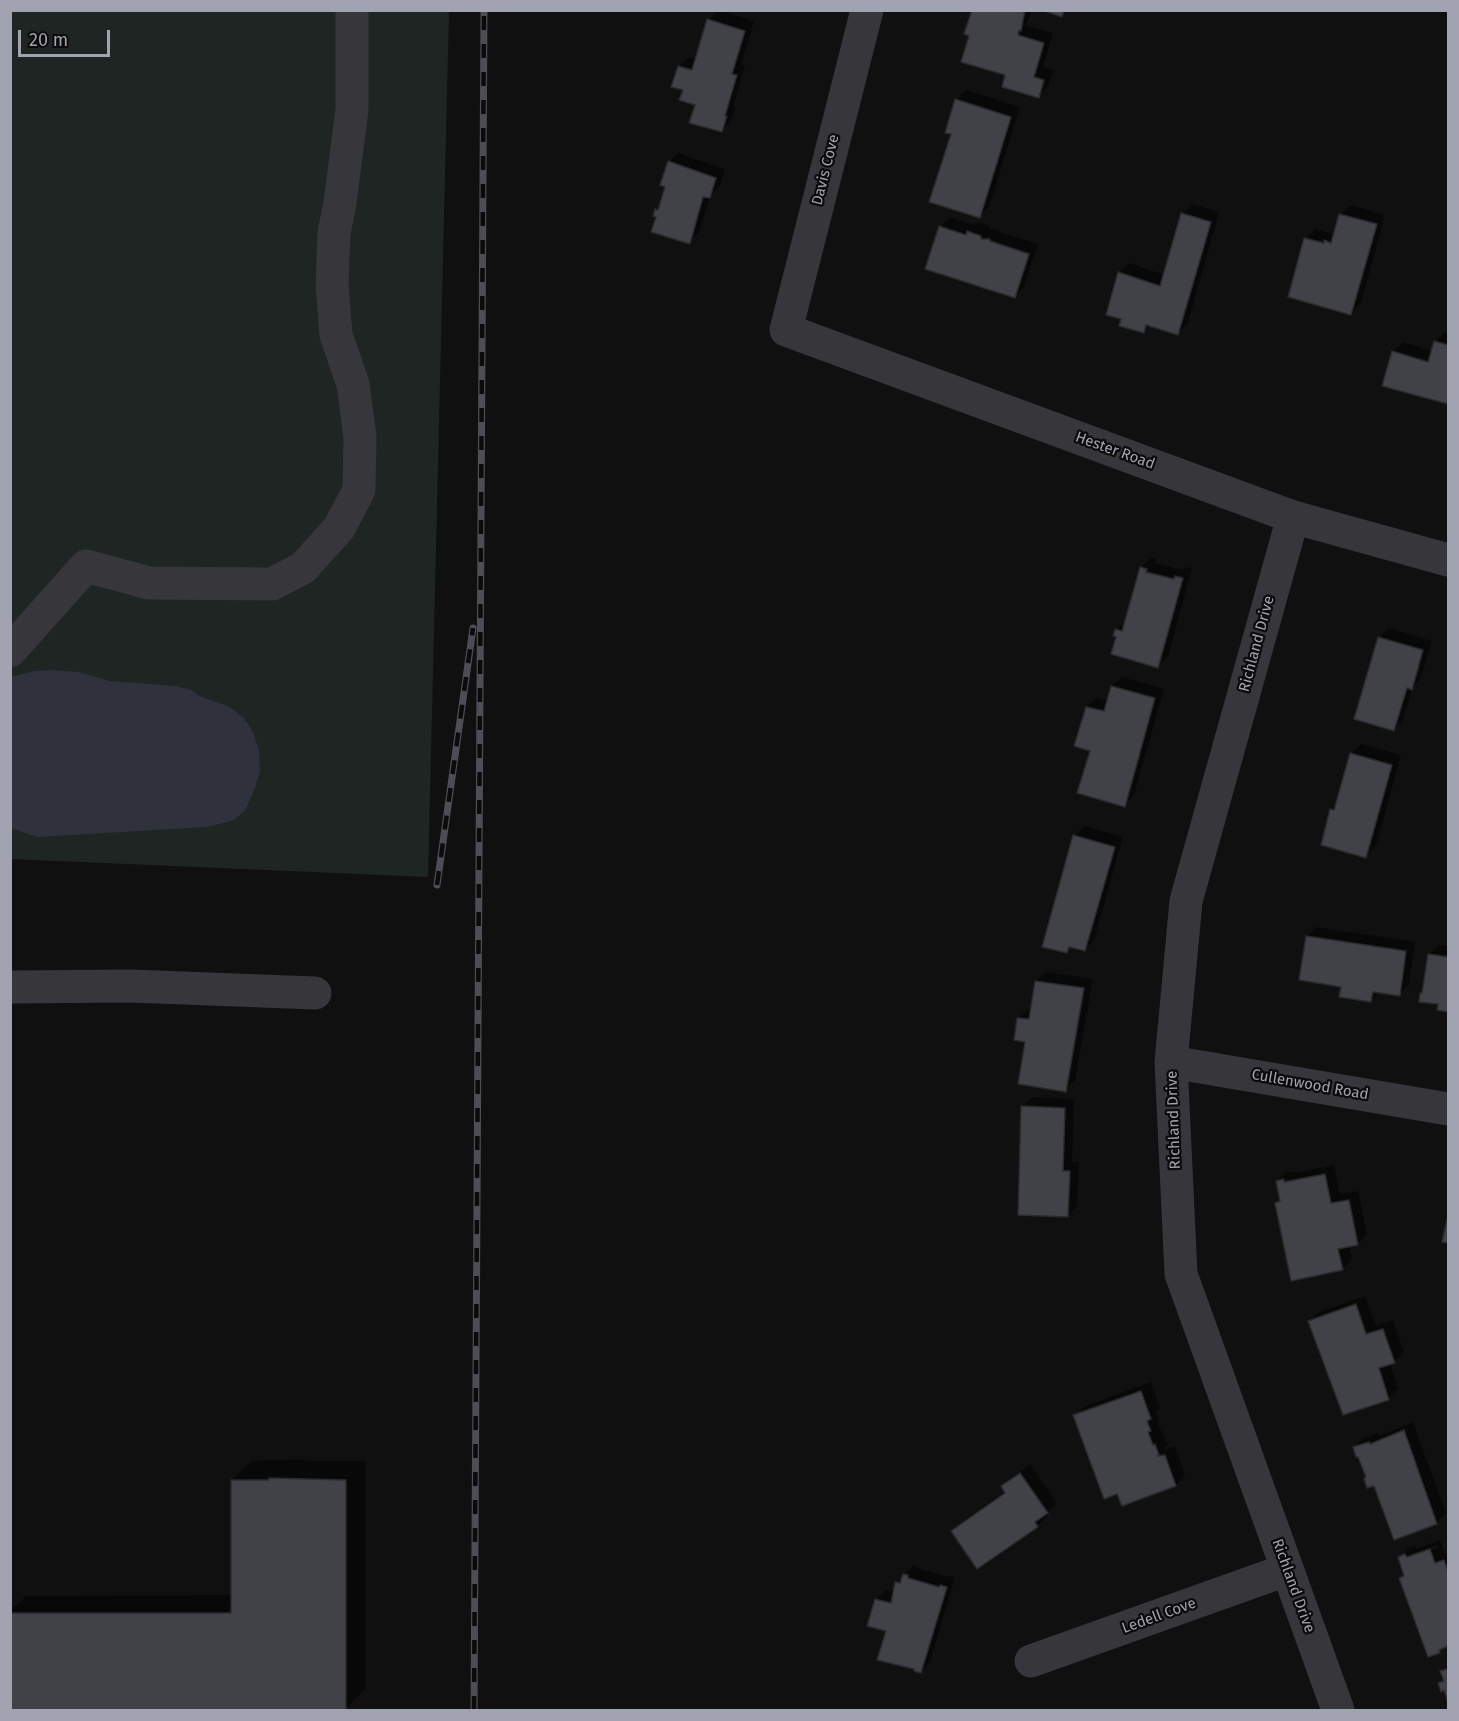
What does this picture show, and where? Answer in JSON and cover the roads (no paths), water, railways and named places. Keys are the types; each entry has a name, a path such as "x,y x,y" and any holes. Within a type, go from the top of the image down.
{"street":[{"path":"10,651 86,566 149,583 272,584 303,568 339,528 354,500 359,490 360,437 352,384 336,335 332,285 334,233 352,109 352,10"},
{"name":"Davis Cove","path":"786,330 867,10"},
{"name":"Hester Road","path":"786,330 1293,517 1449,560"},
{"name":"Richland Drive","path":"1293,517 1186,901 1171,1062 1180,1274 1338,1710"},
{"path":"10,987 130,986 315,993"},
{"name":"Cullenwood Road","path":"1171,1062 1449,1109"},
{"name":"Ledell Cove","path":"1031,1661 1286,1570"}],"railway":[{"path":"474,1710 484,10"},
{"path":"437,885 473,628"}]}
